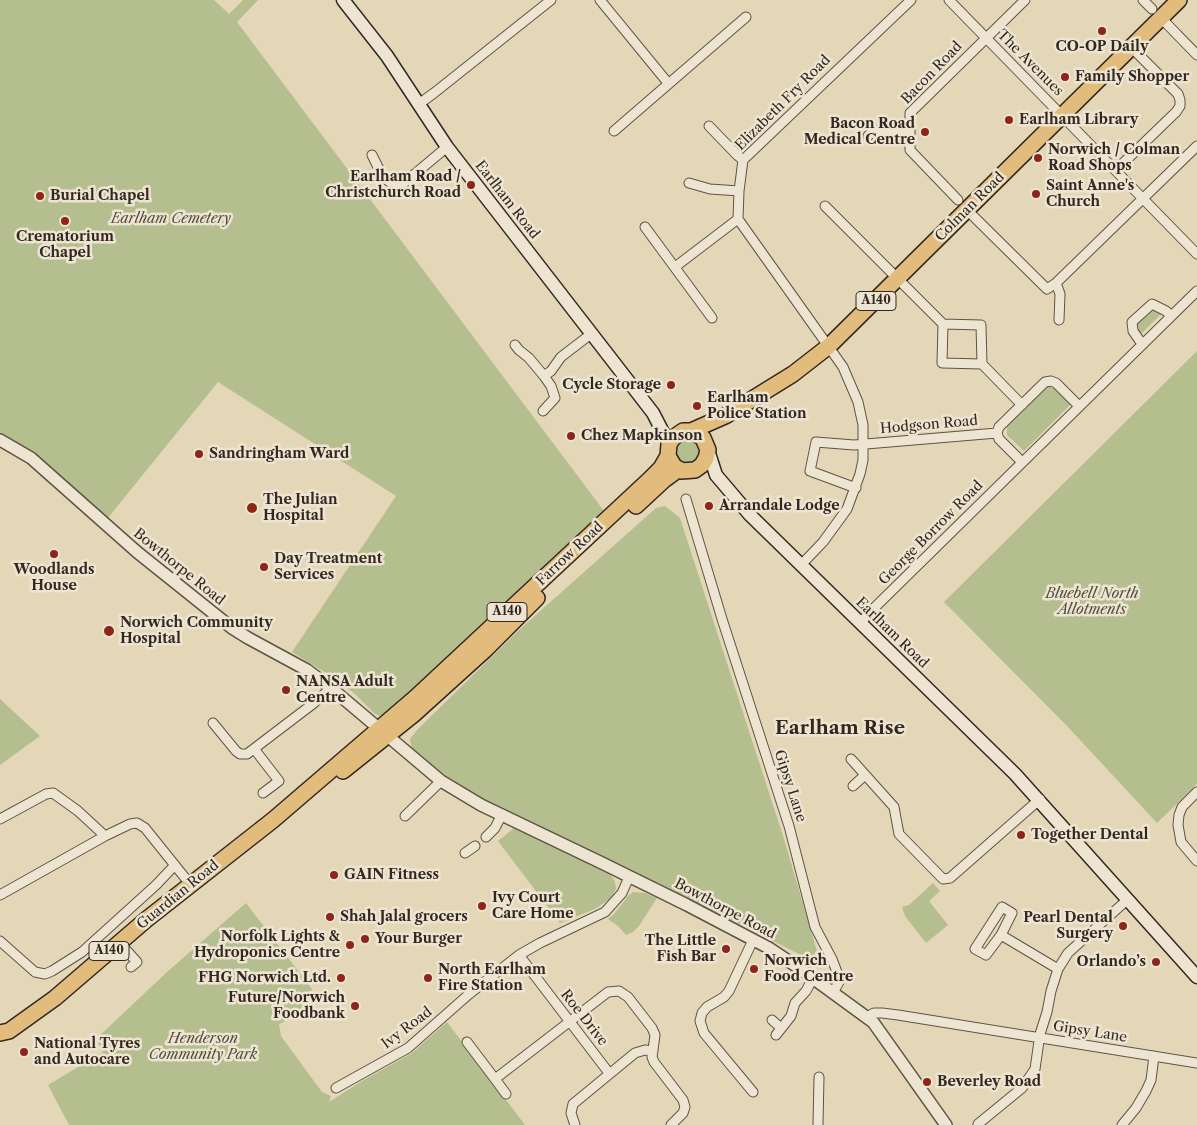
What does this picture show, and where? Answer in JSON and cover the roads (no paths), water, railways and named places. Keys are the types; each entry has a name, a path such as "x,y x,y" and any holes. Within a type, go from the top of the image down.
{"highway":[{"name":"Colman Road","path":"668,450 677,435 725,416 793,374 829,346 897,279 962,205 1063,116 1132,48 1157,14 1179,0"},
{"name":"Colman Road","path":"695,470 702,465 706,458 707,447 714,433 750,401"},
{"path":"687,431 697,434 707,447"},
{"path":"668,450 670,462 679,470 695,470"},
{"name":"Farrow Road","path":"384,732 422,692 649,480 661,468 668,450"},
{"name":"Farrow Road","path":"384,732 414,715 650,492 679,470"},
{"name":"Guardian Road","path":"3,1035 47,1004 190,884 384,732"}],"main road":[{"name":"Earlham Road","path":"343,0 387,56 448,147 653,413 672,429 687,431"},
{"name":"Earlham Road","path":"653,413 668,450"},
{"name":"Earlham Road","path":"707,447 716,475 750,515 1040,799 1197,978"},
{"name":"Earlham Road","path":"695,470 704,471 725,487"}],"street":[{"path":"419,104 550,0"},
{"path":"600,0 668,83"},
{"name":"Elizabeth Fry Road","path":"738,218 743,160 818,86 910,0"},
{"name":"The Avenues","path":"949,0 1197,254"},
{"name":"Bacon Road","path":"1025,0 910,113 910,150 1043,286 1047,289 1056,283"},
{"path":"1143,0 1197,56"},
{"path":"614,131 746,17"},
{"path":"1116,170 1180,106 1178,94 1132,48"},
{"path":"867,123 870,134 909,131"},
{"path":"709,126 743,160"},
{"path":"1060,320 1060,294 1056,283 1197,146"},
{"path":"372,155 383,177 398,188 448,147"},
{"path":"689,183 710,189 739,191"},
{"path":"825,206 942,324 981,325 982,364 1022,405"},
{"path":"675,267 738,218 829,346 847,375 858,402 863,425 863,460 856,488 847,508 836,526 801,565"},
{"path":"645,227 712,318"},
{"name":"George Borrow Road","path":"861,624 867,615 1197,291"},
{"path":"1142,344 1133,331 1132,322 1152,304 1166,311 1171,316"},
{"path":"942,324 942,363 982,364"},
{"path":"544,376 551,371 561,357 591,334"},
{"path":"515,346 529,358 551,386 555,398 543,411"},
{"path":"1022,462 999,439 999,427 1045,382 1051,381 1056,383 1079,406"},
{"name":"Hodgson Road","path":"856,488 810,471 816,442 854,445 998,433"},
{"name":"Bowthorpe Road","path":"0,440 31,458 122,540 232,628 307,670 442,781 480,805 629,877 784,957 867,1017 877,1026 946,1125"},
{"name":"Gipsy Lane","path":"686,499 722,619 789,826 815,927 840,980 833,993"},
{"path":"213,723 236,751 240,754 247,754 255,750 331,688"},
{"path":"255,750 279,781 263,793"},
{"path":"851,759 894,807 899,834 943,879 950,878 1040,799"},
{"path":"853,786 865,775"},
{"path":"404,816 442,781"},
{"path":"1197,792 1182,807 1178,825 1181,842 1197,861"},
{"path":"0,819 46,794 53,793 78,811 105,836"},
{"path":"486,837 495,828 502,814"},
{"path":"0,895 105,836 130,824 137,823 144,828 190,884"},
{"path":"465,853 475,846"},
{"name":"Guardian Road","path":"0,941 35,972 42,974 52,971 82,952 156,885 175,865"},
{"name":"Ivy Road","path":"336,1088 408,1048 468,995 519,955 605,912 622,893 629,877"},
{"path":"978,1124 1022,1088 1035,1069 1039,1038 1058,969 1068,953 1128,900"},
{"path":"1002,907 1012,913 1002,935 986,955 975,949 1002,907"},
{"path":"1002,935 1058,969"},
{"path":"753,940 729,991 724,997 707,1007 702,1013 700,1021 704,1033 743,1072 753,1092"},
{"path":"119,942 137,962"},
{"name":"Roe Drive","path":"519,955 609,1073"},
{"path":"772,1020 778,1031 791,1016 794,1003 806,991 813,978"},
{"path":"495,1079 608,992 619,991 628,997 652,1028 654,1035 654,1062 683,1100 685,1107 683,1113 671,1125"},
{"name":"Gipsy Lane","path":"867,1017 874,1014 889,1014 1197,1063"},
{"path":"877,1026 889,1014"},
{"path":"467,1042 506,1094"},
{"path":"575,1125 571,1113 573,1104 635,1053 645,1050 653,1051"},
{"path":"1122,1125 1136,1108 1146,1091 1151,1080 1154,1056"},
{"path":"818,1125 819,1077"}],"place":[{"name":"CO-OP Daily","path":"1102,31"},
{"name":"Family Shopper","path":"1065,77"},
{"name":"Earlham Library","path":"1009,120"},
{"name":"Bacon Road Medical Centre","path":"925,132"},
{"name":"Norwich / Colman Road Shops","path":"1038,158"},
{"name":"Earlham Road / Christchurch Road","path":"471,185"},
{"name":"Saint Anne's Church","path":"1036,194"},
{"name":"Burial Chapel","path":"40,196"},
{"name":"Crematorium Chapel","path":"65,221"},
{"name":"Cycle Storage","path":"671,385"},
{"name":"Earlham Police Station","path":"697,406"},
{"name":"Chez Mapkinson","path":"571,436"},
{"name":"Sandringham Ward","path":"199,454"},
{"name":"Arrandale Lodge","path":"709,506"},
{"name":"The Julian Hospital","path":"252,508"},
{"name":"Woodlands House","path":"54,554"},
{"name":"Day Treatment Services","path":"264,567"},
{"name":"Norwich Community Hospital","path":"109,631"},
{"name":"NANSA Adult Centre","path":"286,690"},
{"name":"Together Dental","path":"1021,835"},
{"name":"GAIN Fitness","path":"334,875"},
{"name":"Ivy Court Care Home","path":"482,906"},
{"name":"Shah Jalal grocers","path":"330,917"},
{"name":"Pearl Dental Surgery","path":"1123,926"},
{"name":"Your Burger","path":"365,939"},
{"name":"Norfolk Lights & Hydroponics Centre","path":"350,945"},
{"name":"The Little Fish Bar","path":"726,949"},
{"name":"Orlando’s","path":"1156,962"},
{"name":"Norwich Food Centre","path":"754,969"},
{"name":"FHG Norwich Ltd.","path":"341,978"},
{"name":"North Earlham Fire Station","path":"428,978"},
{"name":"Future/Norwich Foodbank","path":"355,1006"},
{"name":"National Tyres and Autocare","path":"24,1052"},
{"name":"Beverley Road","path":"927,1082"}],"district":[{"name":"Earlham Rise","path":"840,729"}],"park label":[{"name":"Earlham Cemetery","path":"171,219"},
{"name":"Bluebell North Allotments","path":"1092,602"},
{"name":"Henderson Community Park","path":"203,1048"}]}
